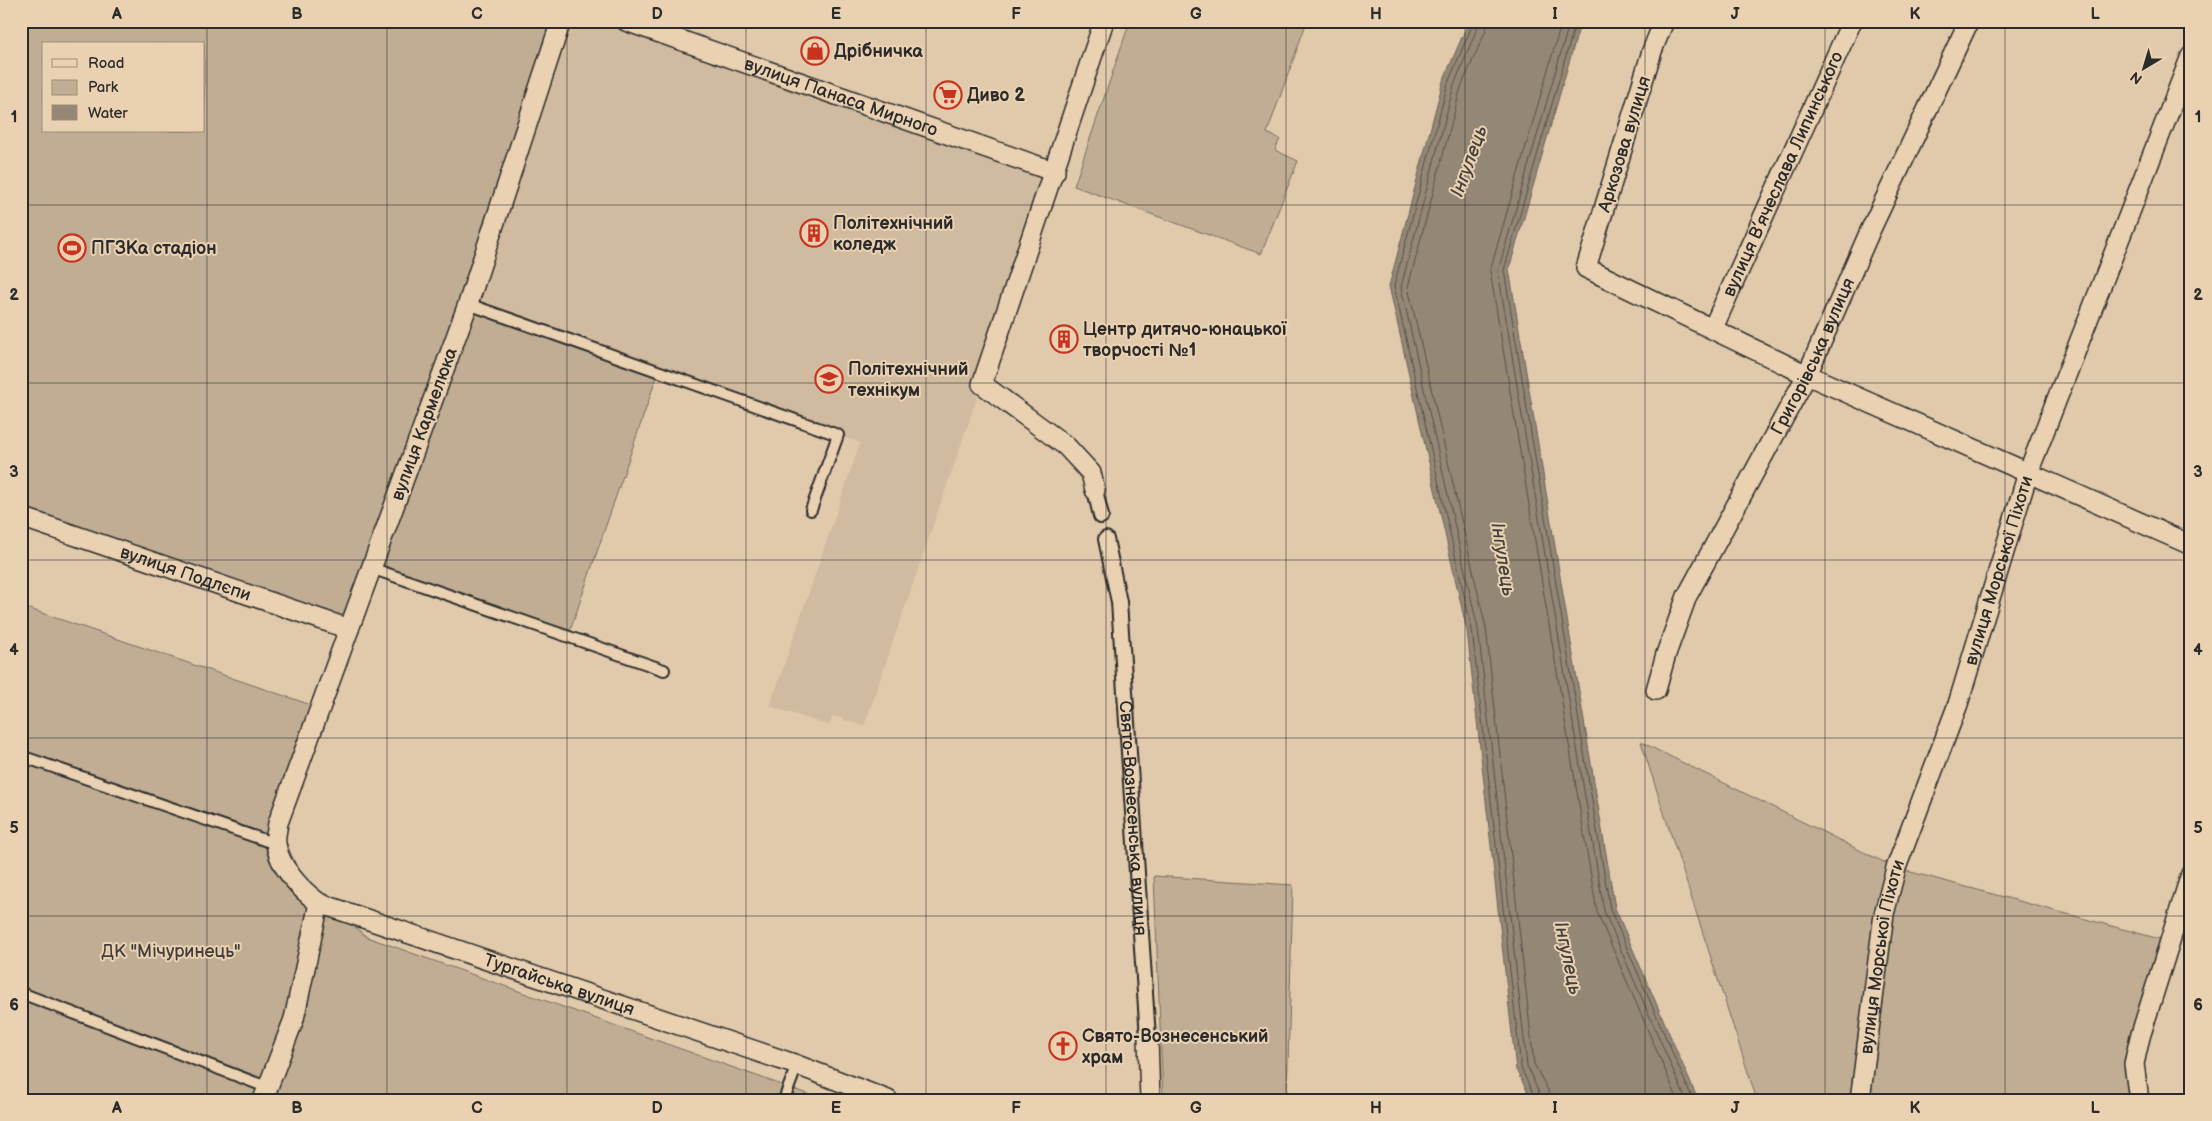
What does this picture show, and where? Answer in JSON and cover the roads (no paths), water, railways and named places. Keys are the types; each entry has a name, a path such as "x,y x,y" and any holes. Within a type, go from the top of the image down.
{"street":[{"name":"вулиця Кармелюка","path":"276,844 278,824 468,304 561,21"},
{"name":"вулиця Панаса Мирного","path":"626,21 1055,172"},
{"path":"1101,516 1091,473 1066,446 982,384 1055,172 1104,21"},
{"name":"Аркозова вулиця","path":"1664,21 1652,51 1586,268 1713,328"},
{"name":"вулиця В’ячеслава Липинського","path":"1713,328 1852,21"},
{"name":"Григорівська вулиця","path":"1656,690 1666,654 1687,596 1807,375 1870,231 1956,54 1969,21"},
{"name":"вулиця Морської Піхоти","path":"1860,1100 1884,914 1896,868 1958,704 2028,473 2191,56"},
{"path":"1713,328 1807,375 2191,545"},
{"name":"вулиця Подлєпи","path":"21,517 349,629"},
{"name":"Свято-Вознесенська вулиця","path":"1106,539 1119,602 1148,1038 1150,1100"},
{"name":"Тургайська вулиця","path":"276,844 292,878 302,892 319,904 797,1065 888,1100"},
{"path":"2139,1100 2134,1064 2140,1037 2191,874"},
{"path":"266,1094 294,1019 319,904"}],"lane":[{"path":"468,304 838,436 811,510"},
{"path":"371,568 664,670"},
{"path":"21,756 276,844"},
{"path":"21,994 266,1094"},
{"path":"784,1100 797,1065"}],"water":[{"name":"Інгулець","path":"1469,21 1581,21 1509,269 1615,908 1698,1100 1532,1100 1516,1070 1467,631 1389,286 1443,81"}],"place":[{"name":"Дрібничка","path":"815,51"},
{"name":"Диво 2","path":"948,95"},
{"name":"Політехнічний коледж","path":"814,233"},
{"name":"ПГЗКа стадіон","path":"72,248"},
{"name":"Центр дитячо-юнацької творчості №1","path":"1064,339"},
{"name":"Політехнічний технікум","path":"829,379"},
{"name":"Свято-Вознесенський храм","path":"1063,1046"}],"park label":[{"name":"ДК \"Мічуринець\"","path":"171,951"}]}
